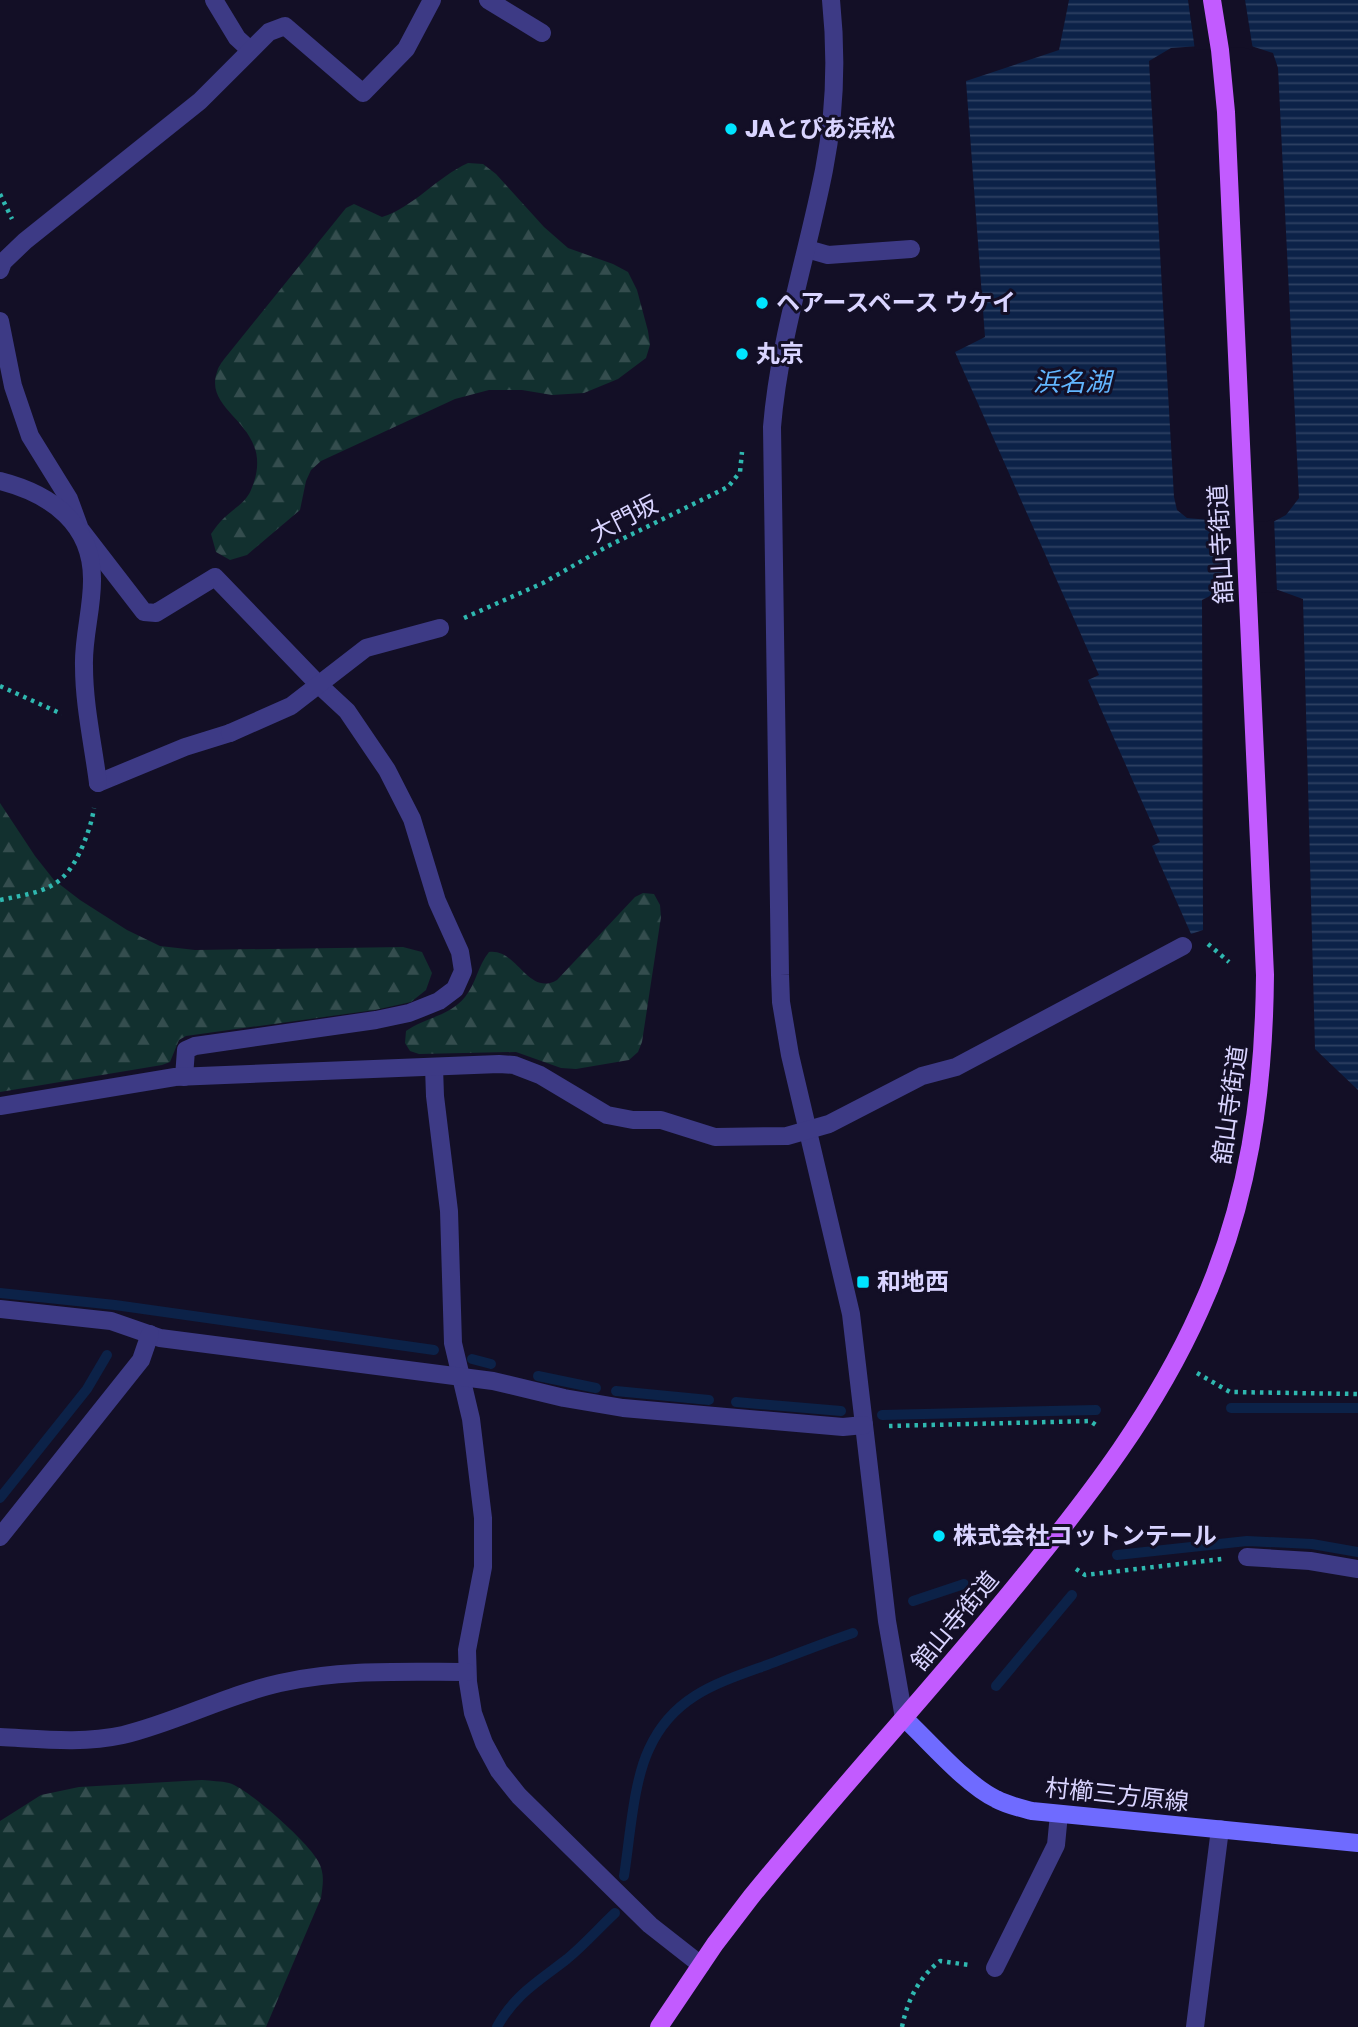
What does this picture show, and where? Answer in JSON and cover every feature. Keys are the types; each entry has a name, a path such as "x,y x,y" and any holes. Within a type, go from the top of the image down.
{"main road":[{"name":"舘山寺街道","path":"659,2027 701,1965 788,1852 985,1625 1092,1491 1145,1414 1175,1361 1201,1309 1239,1201 1252,1145 1260,1089 1265,1032 1265,975 1227,126 1212,0"},
{"name":"村櫛三方原線","path":"904,1718 977,1787 994,1798 1032,1811 1358,1843"}],"street":[{"path":"214,0 237,38 250,50"},
{"path":"0,270 3,262 18,246 201,101 269,32 285,26 363,93 406,50 432,0"},
{"path":"488,0 542,33"},
{"path":"831,0 835,70 831,125 824,169 775,393 771,461 781,1002 790,1055 847,1294 887,1621 904,1718"},
{"path":"807,249 828,255 911,249"},
{"path":"0,321 20,412 42,459 69,499 90,559 93,580 83,665 98,782 185,747 230,733 291,706 366,648 440,628"},
{"path":"0,481 40,494 57,506 80,529 144,612 156,613 215,577 347,711 397,786 412,819 437,901 460,951 463,971 455,989 439,1001 409,1013 376,1020 195,1046 186,1050 184,1077"},
{"path":"0,1106 184,1077 514,1065 540,1075 607,1115 633,1120 660,1120 715,1137 787,1136 829,1124 922,1076 956,1067 1183,946"},
{"path":"433,1067 449,1211 453,1343 471,1419 484,1543 483,1567 467,1650 473,1713 484,1743 499,1771 519,1796 650,1925 701,1965"},
{"path":"0,1309 111,1321 160,1338 460,1376 623,1408 865,1427"},
{"path":"0,1536 142,1360 150,1334"},
{"path":"1247,1557 1310,1561 1358,1569"},
{"path":"0,1737 71,1740 123,1735 241,1693 320,1676 360,1672 467,1672"},
{"path":"995,1968 1056,1845 1059,1814"},
{"path":"1195,2027 1220,1829"}],"path":[{"name":"大門坂","path":"440,628 543,583 606,547 727,487 740,472 743,444"},
{"path":"0,686 81,722 89,721"},
{"path":"0,900 44,889 57,884 68,874 92,823 98,782"},
{"path":"1175,1361 1230,1392 1358,1394"},
{"path":"865,1427 1090,1421 1096,1425"},
{"path":"1076,1569 1085,1575 1247,1557"},
{"path":"902,2027 923,1974 940,1961 995,1968"}],"green space":[{"path":"468,163 483,164 496,174 544,227 568,248 628,272 637,290 648,331 650,345 646,358 618,379 584,393 552,395 522,390 489,390 455,399 321,461 311,470 306,481 300,510 247,555 230,560 216,552 211,534 248,495 257,468 255,450 249,435 220,399 215,387 220,365 346,208 354,204 382,217 405,206"},
{"path":"0,803 54,880 127,930 160,946 195,950 403,947 422,952 432,973 426,990 411,1002 375,1010 186,1036 179,1040 170,1062 162,1065 0,1092"},
{"path":"643,893 654,894 660,905 661,917 642,1042 638,1052 629,1060 576,1069 561,1068 516,1052 419,1054 410,1051 405,1043 406,1031 459,1003 469,992 489,952 507,957 530,978 547,984 557,980 635,897"},
{"path":"202,1780 229,1783 250,1795 303,1842 322,1870 321,1898 266,2027 0,2027 0,1821 41,1795 79,1787"}],"water":[{"name":"浜名湖","path":"1069,0 1358,0 1358,1090 1315,1049 1303,599 1278,590 1228,587 1202,600 1203,930 1191,934 1152,846 1160,842 1088,680 1099,675 955,352 985,337 966,81 1059,50","holes":["1242,43 1273,53 1278,68 1299,498 1286,515 1267,525 1187,518 1177,510 1174,497 1149,61 1171,48"]}],"pier":[{"path":"1188,0 1245,0 1253,50 1241,47 1195,50"},
{"path":"1274,518 1277,593 1229,590 1224,593 1220,520 1266,522"}],"waterway":[{"path":"0,1293 115,1305 434,1350"},
{"path":"0,1498 87,1389 107,1355"},
{"path":"472,1359 491,1364"},
{"path":"538,1376 596,1388"},
{"path":"616,1391 709,1400"},
{"path":"736,1402 841,1411"},
{"path":"1231,1408 1358,1408"},
{"path":"882,1415 1096,1410"},
{"path":"1117,1555 1247,1541 1312,1544 1358,1552"},
{"path":"913,1601 964,1584"},
{"path":"996,1686 1072,1595"},
{"path":"624,1876 639,1778 649,1749 671,1716 698,1694 731,1678 853,1633"},
{"path":"497,2027 520,1997 573,1954 615,1913"}],"place":[{"name":"JAとぴあ浜松","path":"731,129"},
{"name":"ヘアースペース ウケイ","path":"762,303"},
{"name":"丸京","path":"742,354"},
{"name":"和地西","path":"863,1282"},
{"name":"株式会社コットンテール","path":"939,1536"}]}
